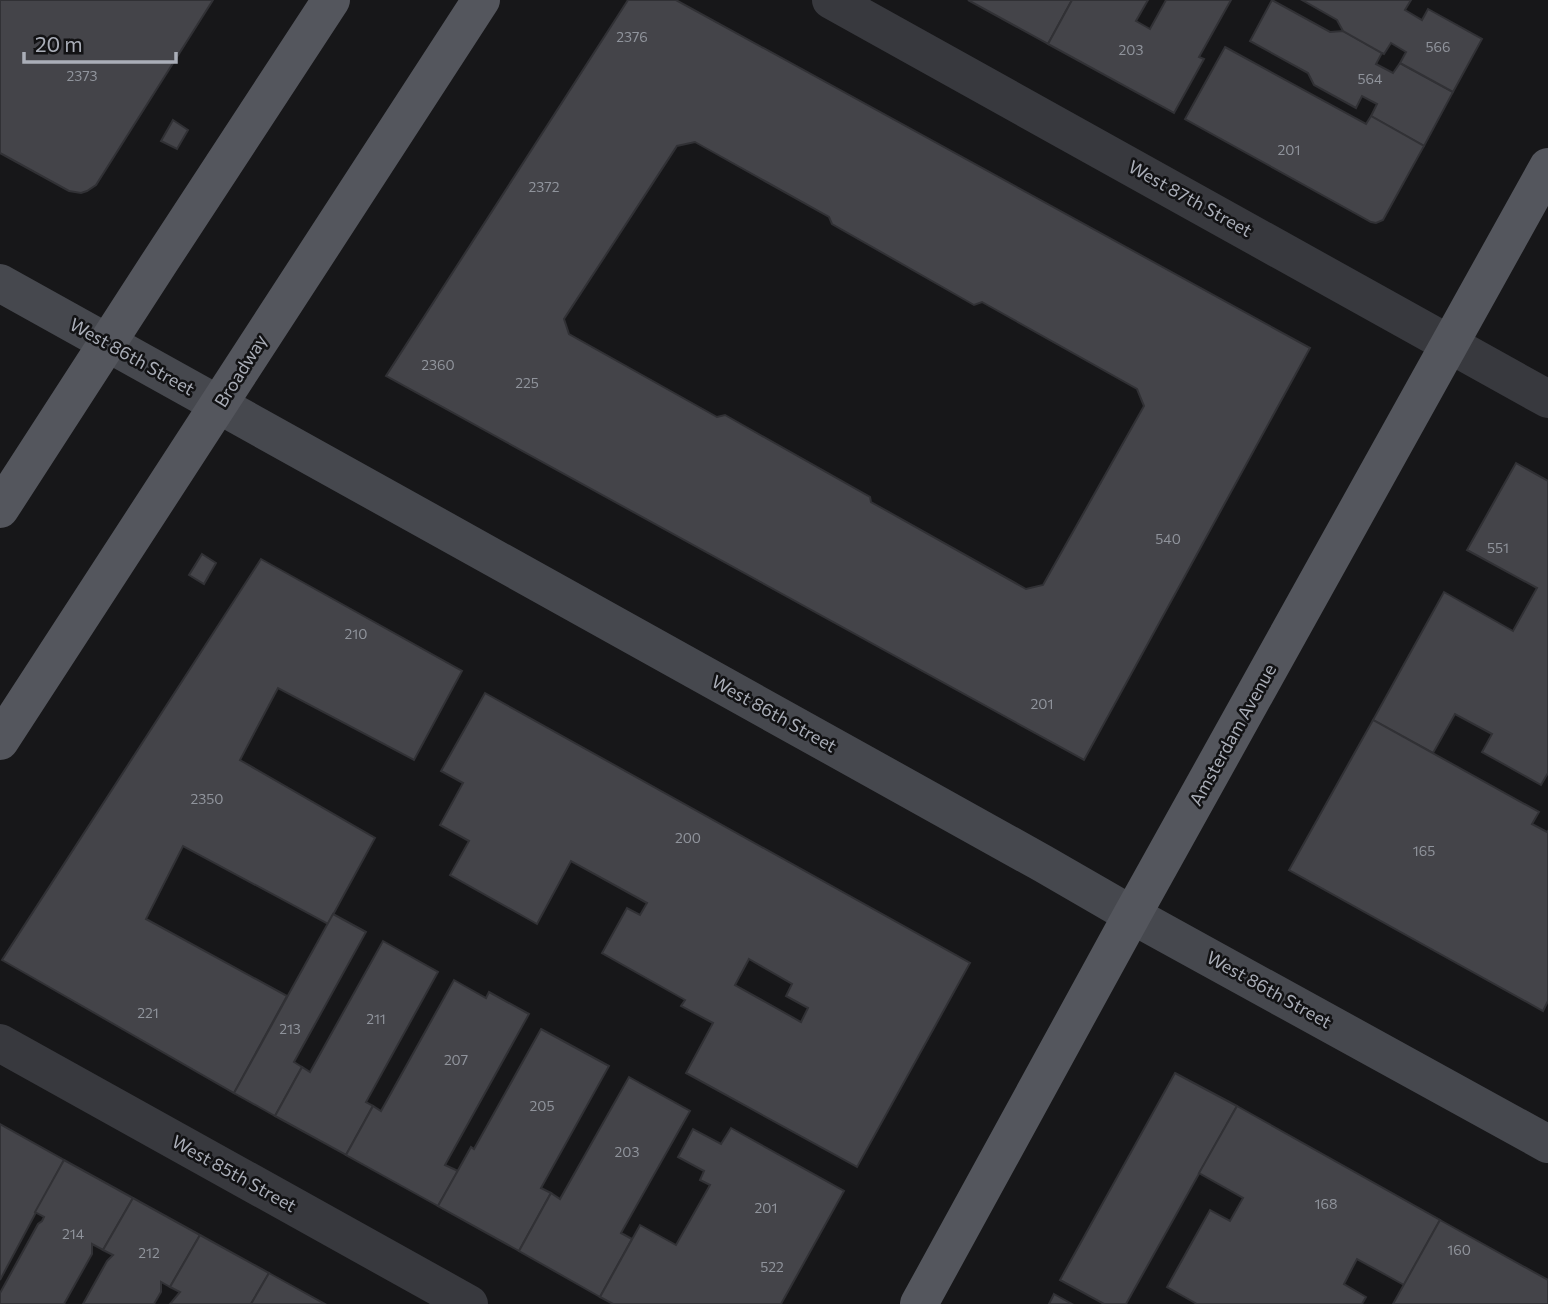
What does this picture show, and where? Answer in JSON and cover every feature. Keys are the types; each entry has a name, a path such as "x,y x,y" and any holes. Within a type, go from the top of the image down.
{"main road":[{"path":"0,509 331,0"},
{"name":"Broadway","path":"0,740 481,0"},
{"name":"Amsterdam Avenue","path":"919,1304 1548,167"},
{"name":"West 86th Street","path":"0,283 1548,1144"}],"street":[{"name":"West 87th Street","path":"831,0 1548,399"},
{"name":"West 85th Street","path":"0,1043 469,1304"}],"building":[{"path":"0,0 213,0 96,185 81,193 69,191 0,153"},
{"path":"628,0 676,0 1310,348 1084,760 386,376","holes":["695,142 829,217 832,224 974,305 982,302 1137,389 1144,406 1043,585 1026,589 871,502 870,497 725,415 717,417 569,334 564,319 677,146"]},
{"path":"968,0 1072,0 1048,44"},
{"path":"1072,0 1148,0 1136,21 1150,29 1166,0 1231,0 1199,57 1204,59 1174,113 1048,44"},
{"path":"1272,0 1330,32 1343,31 1382,53 1376,64 1393,73 1400,63 1453,92 1424,146 1371,116 1377,104 1362,96 1356,108 1314,85 1308,73 1250,41"},
{"path":"1302,0 1411,0 1405,10 1422,20 1428,9 1482,39 1453,92 1400,63 1406,52 1391,43 1384,54 1382,53 1343,31 1337,20"},
{"path":"1225,47 1366,124 1371,116 1424,146 1383,220 1371,222 1185,119"},
{"path":"173,120 188,130 177,149 161,141"},
{"path":"1516,463 1548,481 1548,773 1541,785 1482,752 1492,734 1455,714 1433,753 1373,720 1444,592 1513,631 1537,588 1467,550"},
{"path":"202,554 216,563 204,584 189,575"},
{"path":"261,559 462,671 414,760 278,688 240,760 375,838 328,924 183,846 146,919 287,996 234,1093 2,960"},
{"path":"485,693 970,963 857,1167 686,1073 713,1023 681,1006 685,1000 602,953 627,908 640,915 647,903 571,861 537,924 450,875 469,841 440,825 463,783 441,771","holes":["749,959 792,984 786,996 808,1008 801,1022 735,985"]},
{"path":"1373,720 1539,812 1532,824 1548,831 1548,1001 1543,1011 1289,870"},
{"path":"333,914 366,932 294,1062 302,1067 275,1116 234,1093"},
{"path":"383,941 438,972 366,1102 373,1106 346,1155 275,1116 302,1067 310,1072"},
{"path":"454,980 486,998 489,992 529,1014 445,1165 458,1171 438,1206 346,1155 373,1106 381,1111"},
{"path":"541,1029 609,1066 541,1188 551,1193 519,1251 438,1206 471,1147 474,1149"},
{"path":"1175,1073 1237,1106 1126,1304 1104,1304 1060,1280"},
{"path":"629,1077 690,1111 621,1233 632,1239 600,1297 519,1251 551,1193 560,1199"},
{"path":"1237,1106 1440,1220 1404,1285 1357,1259 1344,1284 1366,1297 1362,1304 1197,1304 1167,1287 1210,1210 1230,1221 1243,1198 1199,1173"},
{"path":"0,1124 64,1160 0,1280"},
{"path":"731,1128 844,1191 781,1304 613,1304 600,1297 640,1225 676,1245 710,1185 700,1180 704,1171 678,1157 693,1129 721,1144"},
{"path":"64,1160 133,1198 103,1250 92,1244 92,1254 64,1304 0,1304 0,1293 44,1217 35,1212"},
{"path":"133,1198 200,1235 170,1287 161,1282 161,1292 154,1304 83,1304 113,1255 103,1250"},
{"path":"1440,1220 1548,1280 1548,1304 1393,1304"},
{"path":"200,1235 269,1273 251,1304 170,1304 180,1292 170,1287"},
{"path":"269,1273 325,1304 251,1304"},
{"path":"1054,1294 1072,1304 1049,1304"}]}
